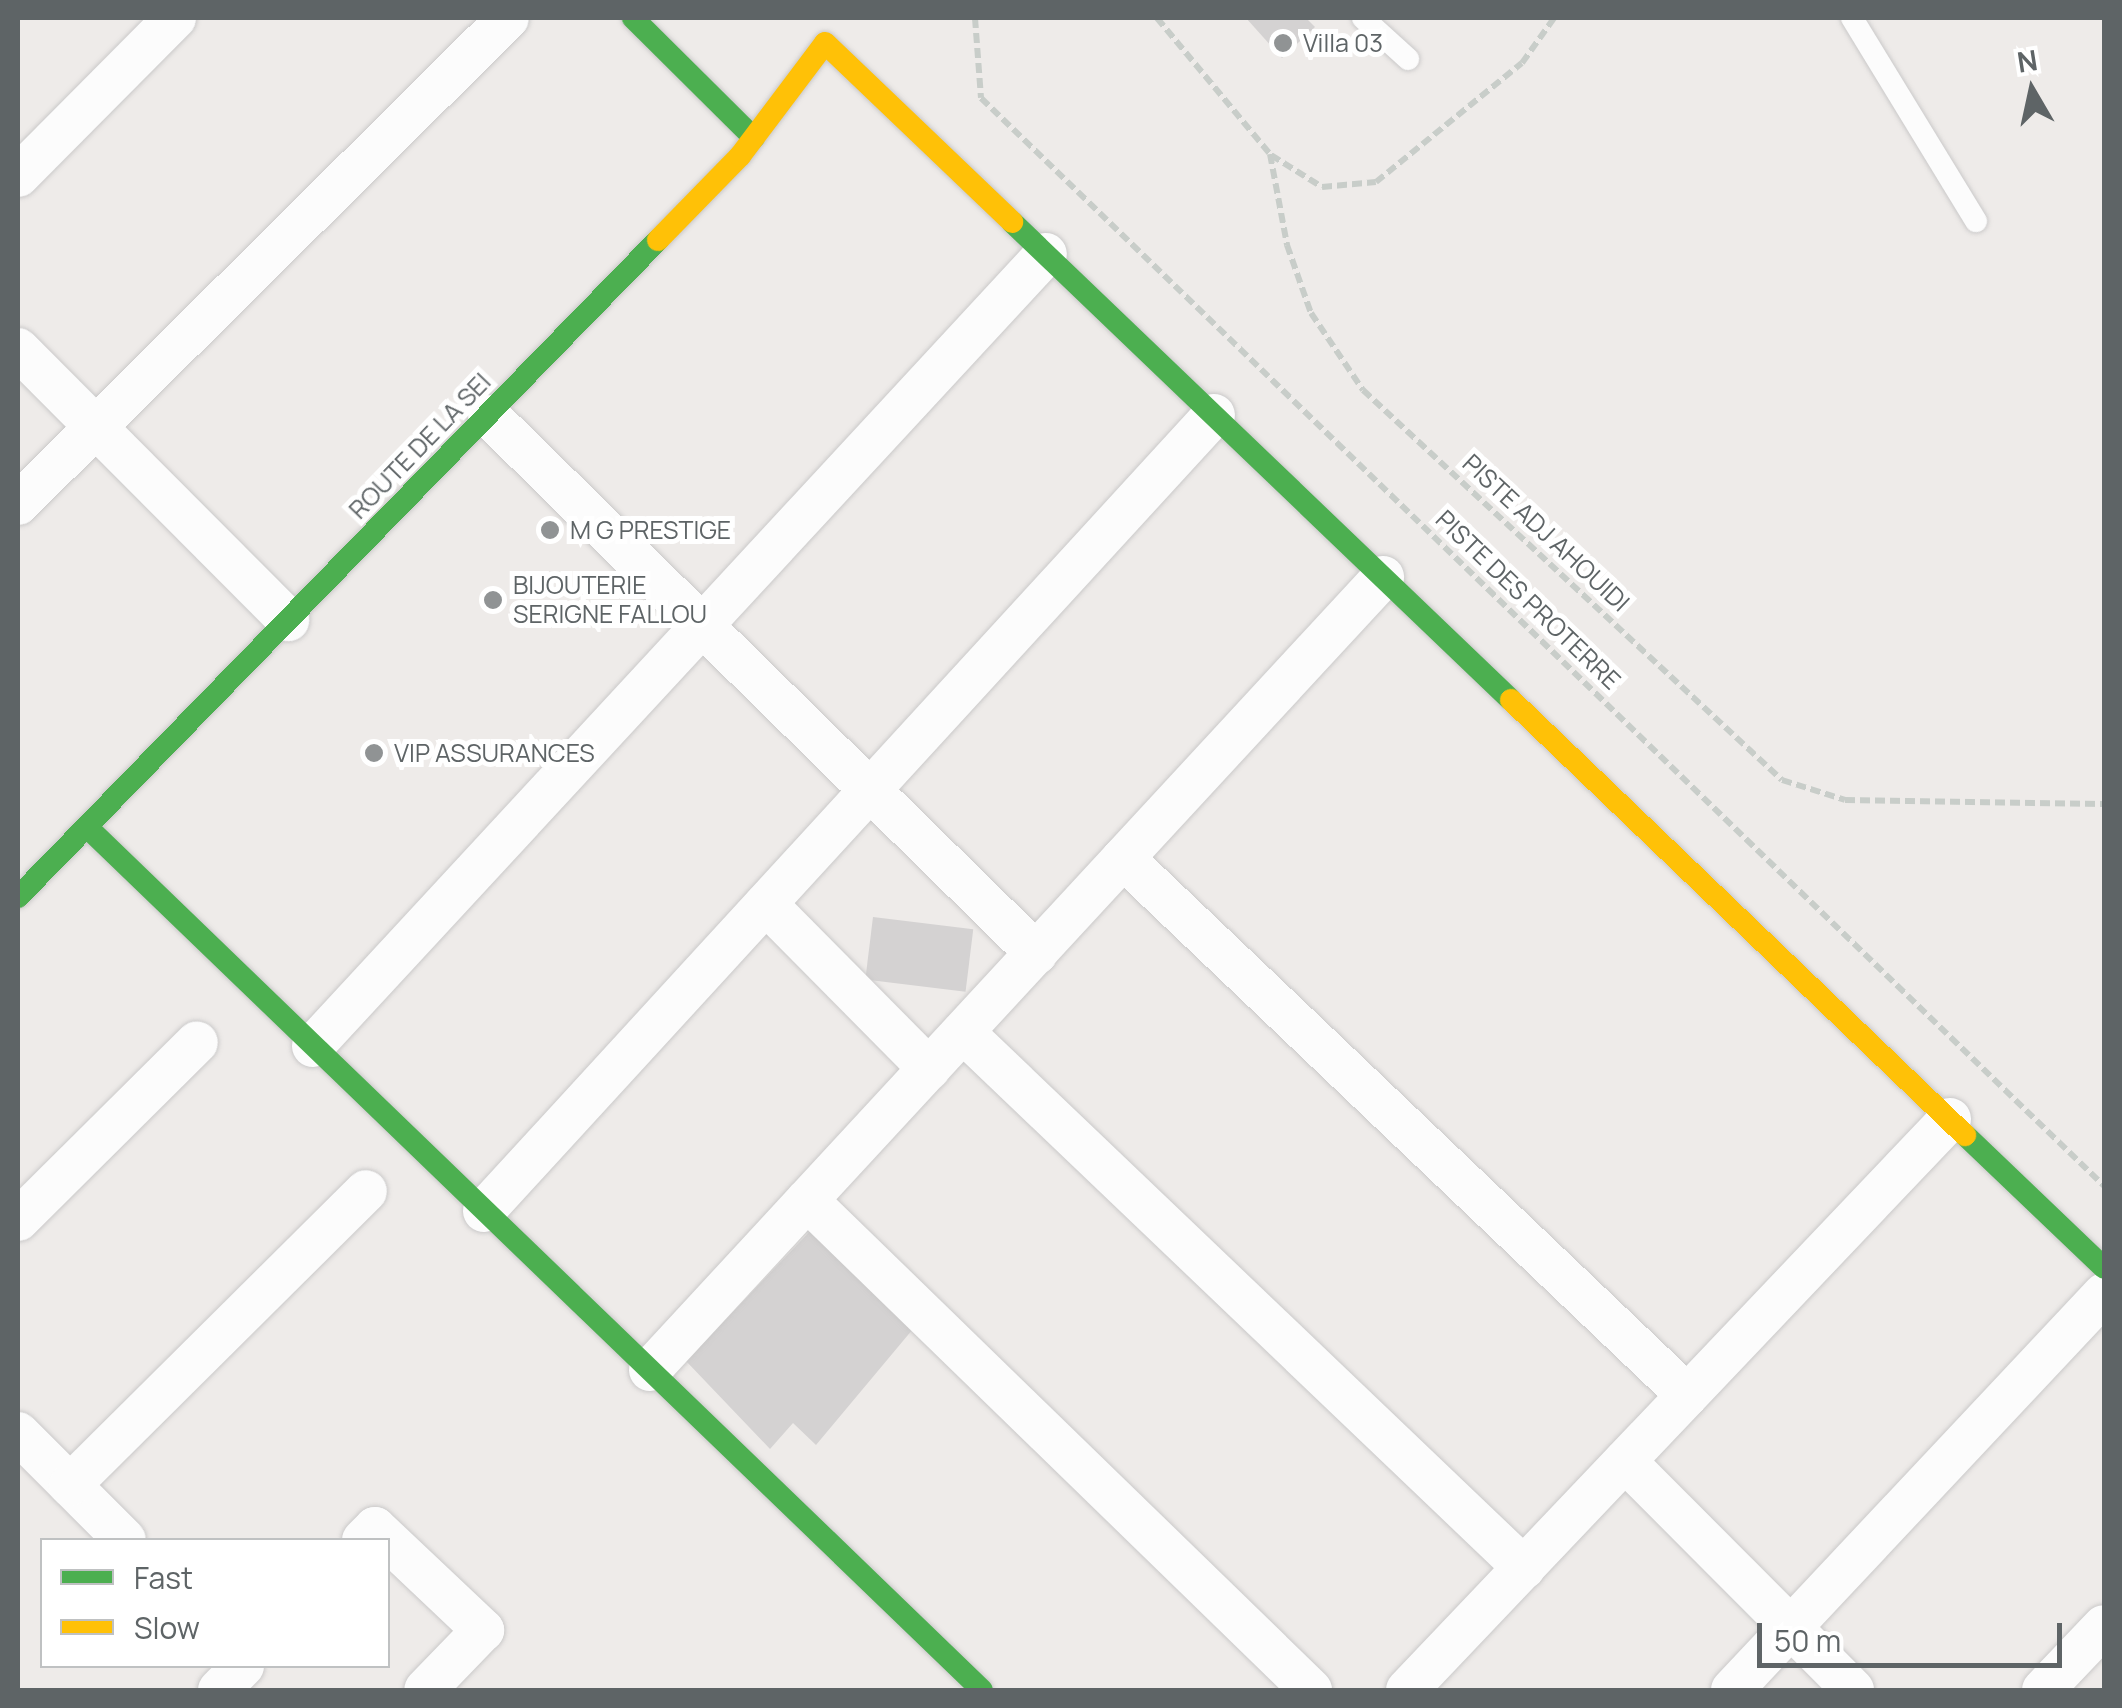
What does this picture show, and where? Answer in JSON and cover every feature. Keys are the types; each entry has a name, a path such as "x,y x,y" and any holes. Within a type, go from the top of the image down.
{"street":[{"path":"18,176 175,18"},
{"path":"18,504 508,18"},
{"path":"633,18 754,138"},
{"path":"825,44 2104,1268"},
{"name":"ROUTE DE LA SEI","path":"18,897 754,138 825,44"},
{"path":"313,1046 1046,254"},
{"path":"18,349 288,620"},
{"path":"484,1210 1214,415"},
{"path":"488,416 1036,953"},
{"path":"650,1370 1383,577"},
{"path":"87,827 982,1690"},
{"path":"1124,858 1687,1396"},
{"path":"766,904 929,1068"},
{"path":"963,1032 1524,1568"},
{"path":"18,1220 197,1042"},
{"path":"1407,1690 1950,1119"},
{"path":"70,1485 366,1191"},
{"path":"807,1200 1311,1690"},
{"path":"1732,1690 2104,1294"},
{"path":"18,1433 123,1538"},
{"path":"1625,1461 1854,1690"},
{"path":"364,1538 375,1528 386,1538"},
{"path":"390,1542 483,1630 425,1690"},
{"path":"2043,1690 2104,1626"},
{"path":"219,1690 241,1668"}],"lane":[{"name":"ROUTE DE LA SEI","path":"825,44 845,18"},
{"path":"1362,18 1408,60"},
{"path":"1852,18 1976,221"}],"path":[{"name":"PISTE DES PROTERRE","path":"975,18 981,98 2104,1186"},
{"name":"PISTE ADJ AHOUIDI","path":"1157,18 1270,154 1287,245 1311,313 1363,390 1782,780 1845,800 2104,804"},
{"path":"1270,154 1322,188 1376,182 1522,62 1554,18"}],"building":[{"name":"Villa 03","path":"1246,18 1306,18 1315,27 1282,58"},
{"path":"873,917 973,929 966,992 865,980"},
{"path":"816,1225 918,1323 816,1445 793,1423 770,1449 686,1361"}],"traffic: fast":[{"path":"633,18 754,138"},
{"path":"1012,222 1511,700"},
{"path":"18,897 658,240"},
{"path":"87,827 982,1690"},
{"path":"1965,1135 2104,1268"}],"traffic: slow":[{"path":"658,240 740,156 825,43 1012,222"},
{"path":"1511,700 1965,1135"}],"place":[{"name":"Villa 03","path":"1283,43"},
{"name":"M G PRESTIGE","path":"550,530"},
{"name":"BIJOUTERIE SERIGNE FALLOU","path":"493,600"},
{"name":"VIP ASSURANCES","path":"374,753"}]}
